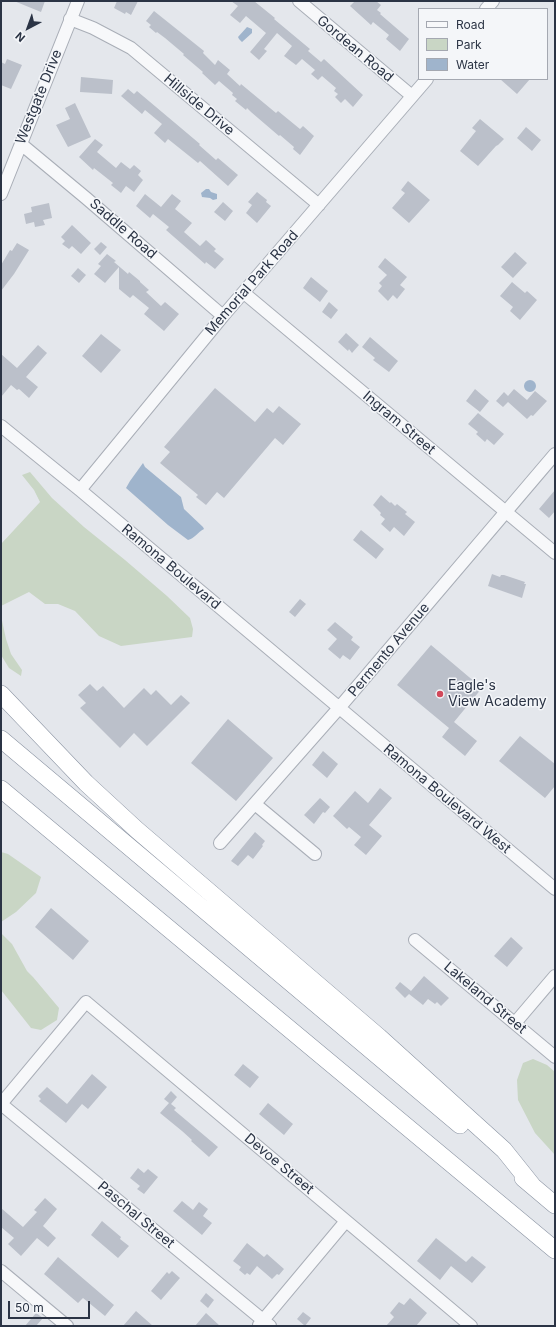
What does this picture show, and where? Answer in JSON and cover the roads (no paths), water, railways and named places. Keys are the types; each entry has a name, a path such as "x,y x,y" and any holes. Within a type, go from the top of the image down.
{"highway":[{"path":"1,694 86,783 114,809 379,1037 504,1150 532,1185"},
{"path":"1,739 555,1205"},
{"path":"1,790 555,1250"}],"street":[{"name":"Westgate Drive","path":"1,194 78,1"},
{"name":"Gordean Road","path":"299,1 412,96"},
{"name":"Hillside Drive","path":"70,19 93,28 131,48 319,205"},
{"name":"Memorial Park Road","path":"80,490 223,316 426,80"},
{"name":"Saddle Road","path":"21,144 223,316"},
{"name":"Ingram Street","path":"244,293 555,553"},
{"name":"Ramona Boulevard","path":"1,426 80,490 339,708"},
{"name":"Permento Avenue","path":"220,843 339,708 555,454"},
{"name":"Ramona Boulevard West","path":"339,708 555,889"},
{"path":"255,804 315,854"},
{"name":"Lakeland Street","path":"415,940 555,1057"},
{"path":"514,1023 555,976"},
{"name":"Devoe Street","path":"1,1104 86,1002 471,1326"},
{"name":"Paschal Street","path":"1,1104 264,1324"},
{"path":"264,1324 346,1221"},
{"path":"1,1271 67,1326"}],"water":[{"path":"247,27 252,29 252,33 242,42 238,37"},
{"path":"206,189 209,189 211,192 217,194 217,199 213,200 202,197 201,193"},
{"path":"528,380 532,380 536,386 532,392 528,392 524,388 524,384"},
{"path":"143,463 145,467 181,497 184,509 204,529 188,540 168,525 126,488"}],"place":[{"name":"Eagle's View Academy","path":"440,694"}]}
